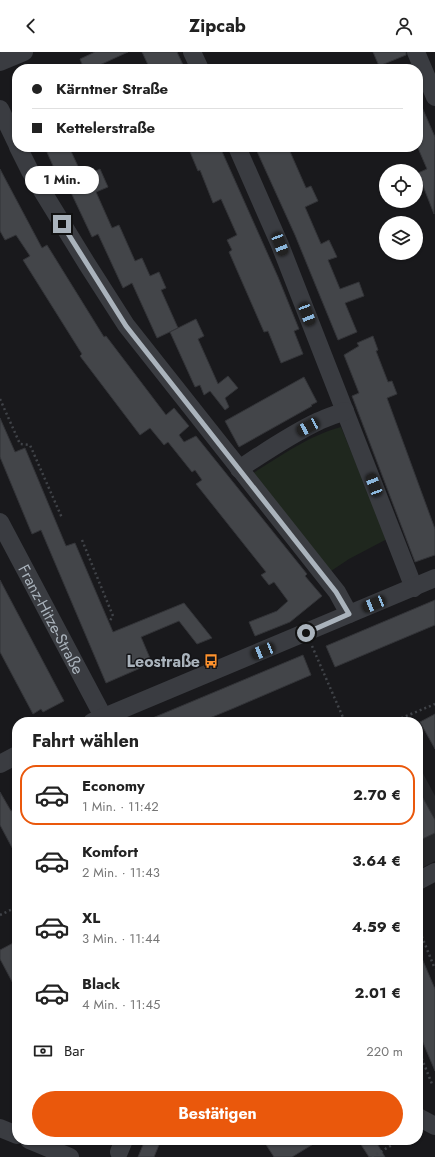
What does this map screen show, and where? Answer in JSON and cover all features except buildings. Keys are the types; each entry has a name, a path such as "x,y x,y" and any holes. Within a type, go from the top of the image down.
{"street":[{"path":"0,62 24,52"},
{"path":"192,52 198,64"},
{"path":"416,52 421,64"},
{"path":"423,69 435,97"},
{"path":"0,109 12,134"},
{"path":"21,152 34,177 126,326 336,592 349,614"},
{"path":"239,152 280,244 414,588"},
{"path":"239,469 296,433 345,411"},
{"name":"Franz-Hitze-Straße","path":"0,522 98,717"},
{"path":"107,717 435,578"},
{"path":"0,764 12,758"},
{"path":"423,878 435,872"},
{"path":"423,1120 435,1126"},
{"path":"0,1128 12,1133"},
{"path":"41,1145 70,1157"}],"path":[{"path":"0,399 20,444 30,445 62,518"},
{"path":"82,540 113,616 109,622"},
{"path":"306,633 343,717"},
{"path":"404,717 435,704"},
{"path":"0,915 12,909"},
{"path":"423,939 435,968"},
{"path":"423,1062 432,1084"},
{"path":"372,1157 392,1145"}],"shaded area":[{"path":"341,427 387,539 349,559 331,571 253,473 306,441"},
{"path":"423,773 435,796 435,861 423,867"}],"place":[{"name":"Leostraße","path":"211,661"}],"route":[{"path":"62,224 126,326 336,592 349,614 306,633"}]}
